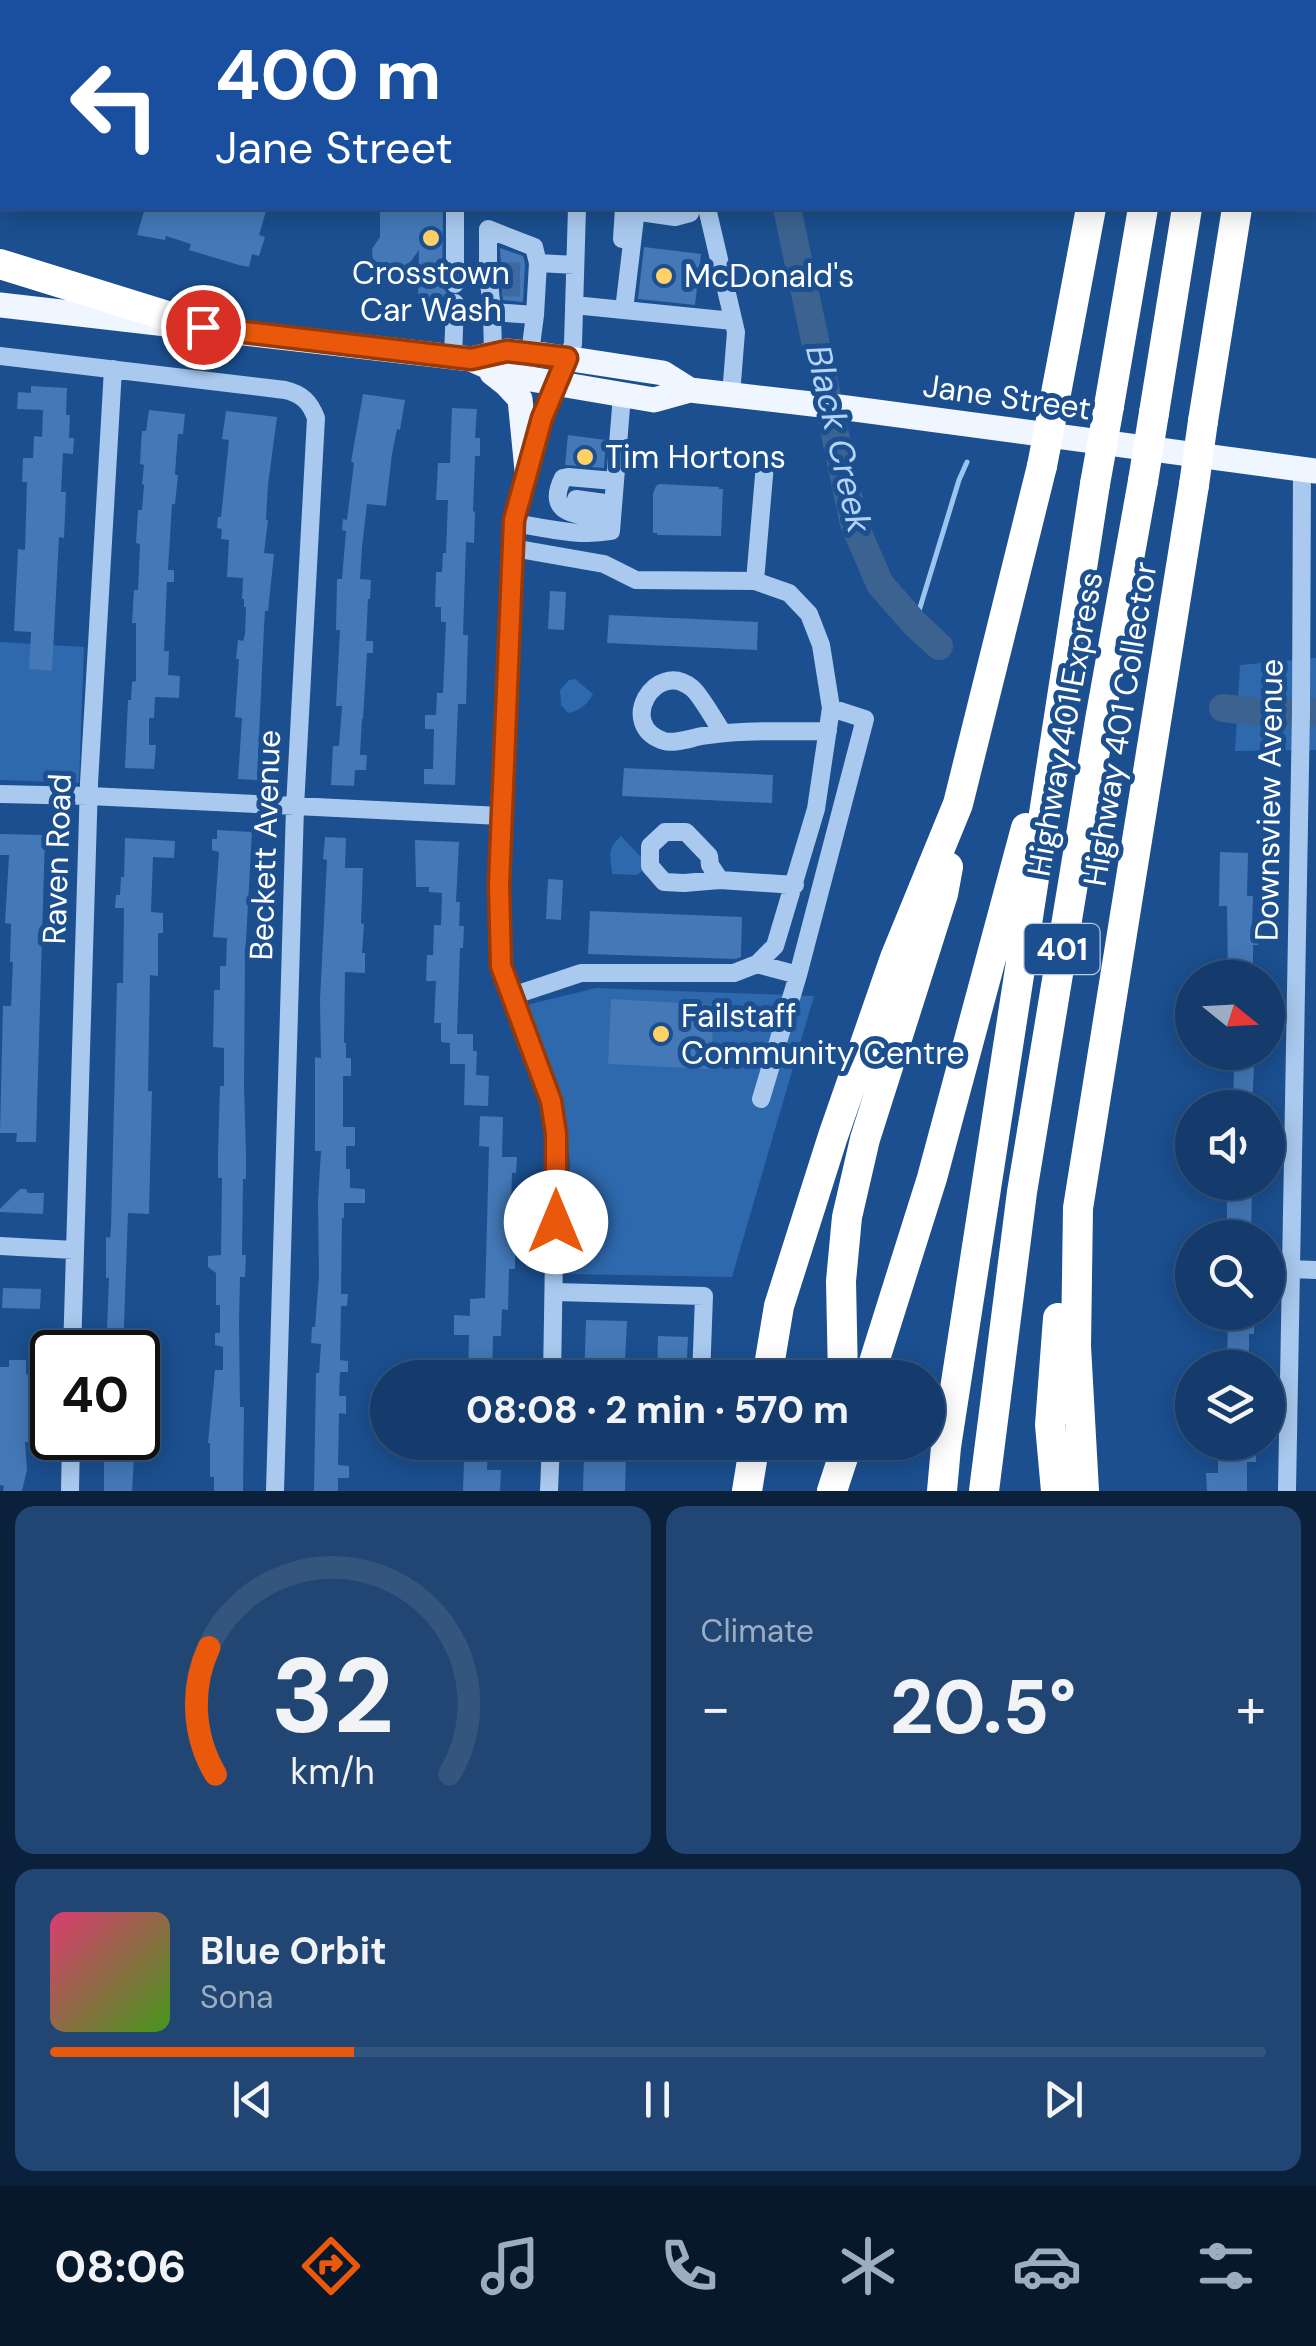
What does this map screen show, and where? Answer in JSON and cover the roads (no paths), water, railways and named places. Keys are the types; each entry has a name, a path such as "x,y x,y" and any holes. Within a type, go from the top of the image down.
{"highway":[{"path":"843,1360 841,1281 846,1217 865,1139 943,894 958,804 1042,466 1090,210"},
{"name":"Highway 401 Express","path":"942,1491 1052,749 1143,210"},
{"name":"Highway 401 Express","path":"984,1491 1022,1192 1187,210"},
{"name":"Highway 401 Collector","path":"1084,1491 1076,1346 1078,1208 1237,210"},
{"path":"0,264 203,327"},
{"path":"875,1360 932,1178 1026,828 1052,749"},
{"path":"770,1360 779,1306 833,1136 895,958 958,804"},
{"path":"1056,1491 1050,1425 1062,1251 1078,1208"},
{"path":"993,1418 994,1491"},
{"path":"747,1491 753,1460"},
{"path":"832,1491 843,1460"},
{"path":"851,1460 854,1491"}],"main road":[{"name":"Jane Street","path":"1,305 472,357 507,351 530,353 663,373 690,390"},
{"name":"Jane Street","path":"472,357 507,374 654,400 690,390 1309,470"},
{"path":"472,357 520,398 526,470"}],"street":[{"path":"456,210 455,294 472,357"},
{"path":"553,1360 556,1134 551,1101 501,966 500,816 514,523 542,418 573,344 577,210"},
{"path":"620,309 636,210"},
{"path":"641,210 675,217 697,211 736,332 731,395"},
{"path":"472,357 492,312 496,279 488,229 534,247 536,315 530,353"},
{"path":"533,277 575,265"},
{"path":"574,304 733,321"},
{"path":"492,312 536,315"},
{"path":"0,356 114,368"},
{"name":"Raven Road","path":"72,1330 89,796 114,368"},
{"name":"Beckett Avenue","path":"114,368 285,390 305,398 316,418 295,808 275,1491"},
{"path":"514,523 567,532 611,531 622,395"},
{"path":"755,581 765,464"},
{"name":"Downsview Avenue","path":"1287,1491 1302,664 1309,644 1309,470"},
{"path":"612,510 585,516 566,512 560,507 558,492 563,478 568,477 614,482"},
{"path":"576,499 612,510"},
{"path":"512,996 581,973 734,973 757,964 775,946 794,886 816,809 831,708 821,645 808,614 789,593 755,581 636,580 604,564 513,548"},
{"path":"723,733 693,688 676,680 658,684 644,698 641,716 649,733 667,743 723,733 828,731"},
{"path":"761,1098 865,718 831,708"},
{"path":"0,794 500,816"},
{"path":"720,880 794,886"},
{"path":"757,964 798,974"},
{"path":"0,1246 74,1250"},
{"path":"1290,1269 1316,1270"},
{"path":"555,1292 704,1296 702,1360"},
{"path":"70,1491 71,1460"},
{"path":"549,1491 550,1460"}],"waterway":[{"name":"Black Creek","path":"787,210 854,524 880,584 939,646"},
{"path":"915,624 967,462"},
{"name":"Black Creek","path":"1223,708 1267,713 1316,712"}],"tunnel":[{"path":"502,271 526,272"},
{"path":"502,287 525,288"}],"place":[{"name":"Crosstown Car Wash","path":"431,238"},
{"name":"McDonald's","path":"664,276"},
{"name":"Tim Hortons","path":"585,457"},
{"name":"Failstaff Community Centre","path":"661,1034"}]}
